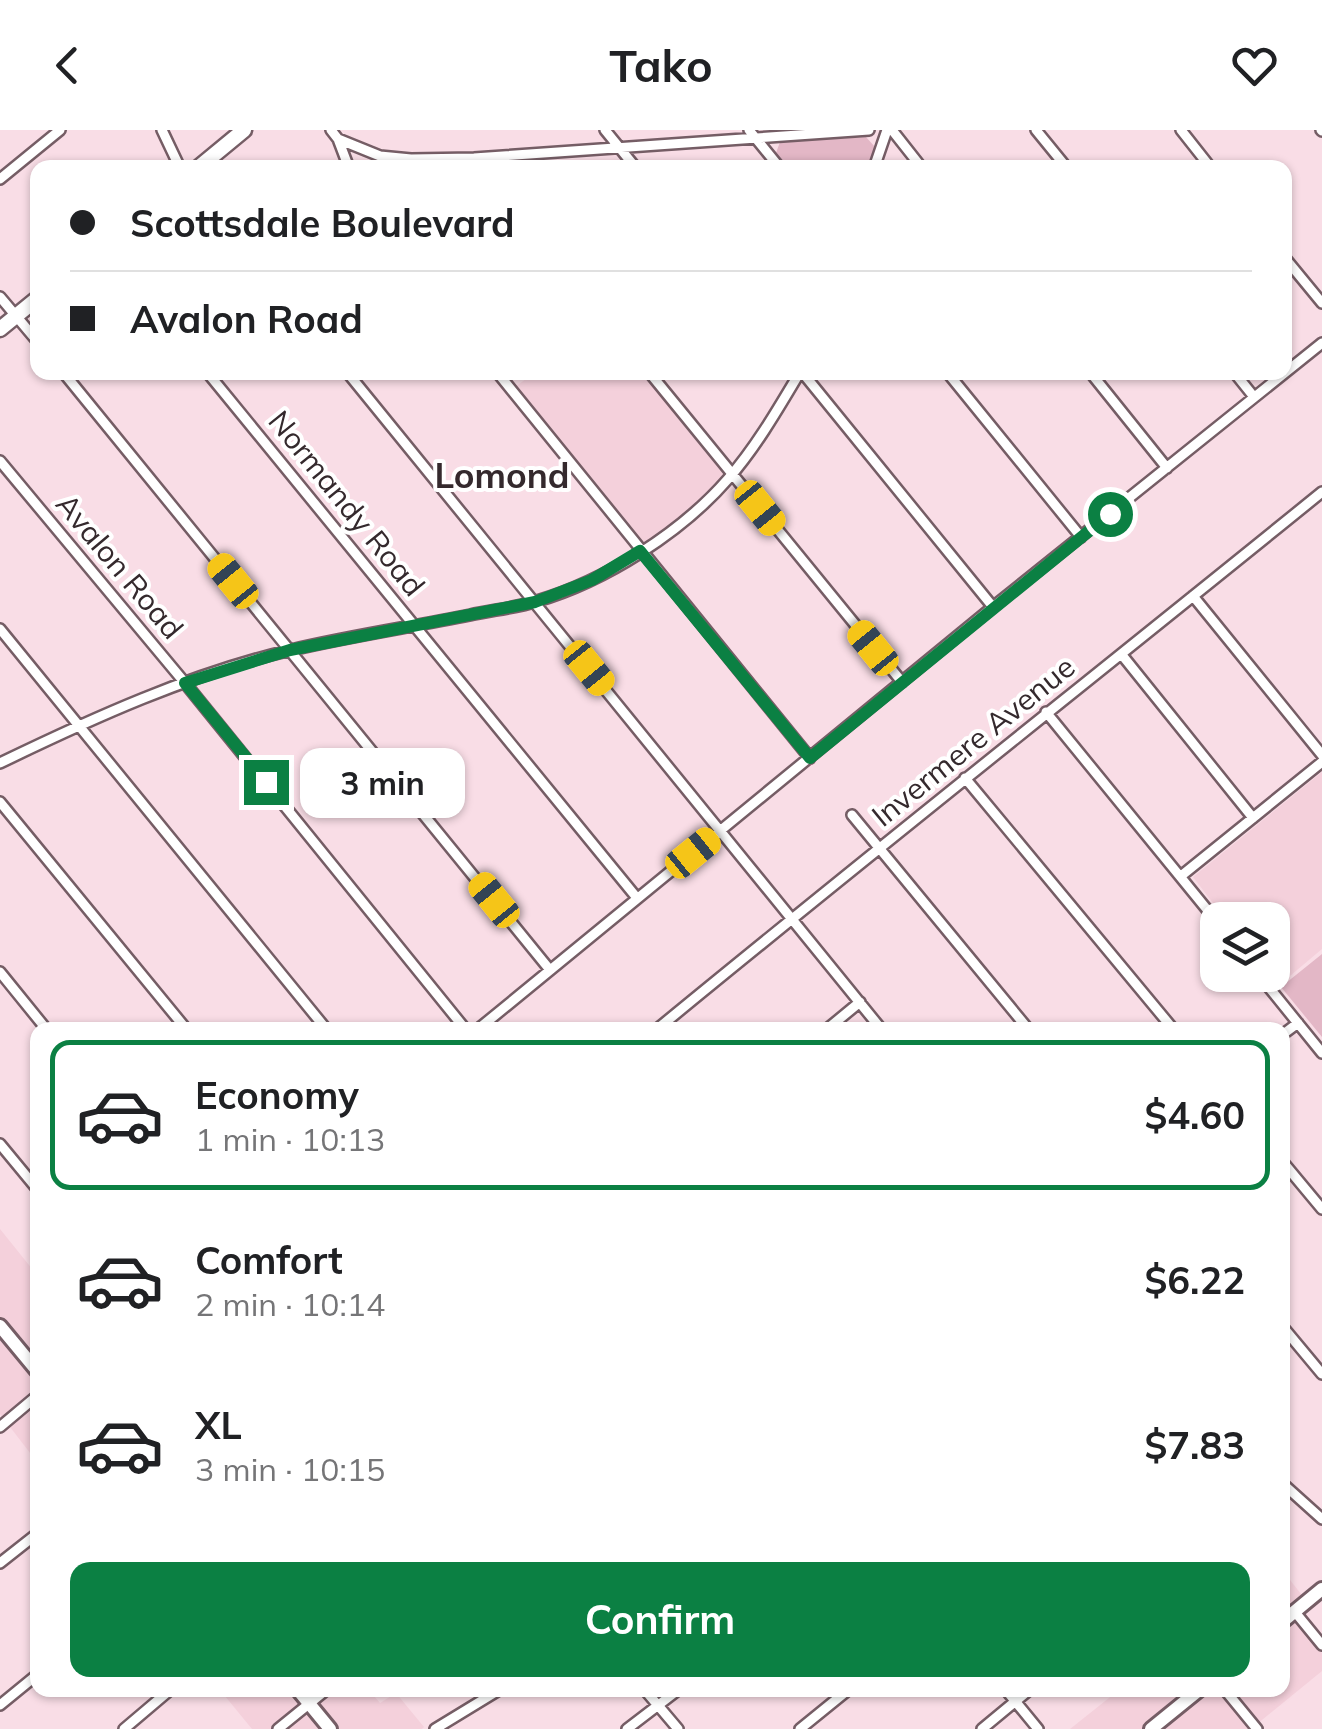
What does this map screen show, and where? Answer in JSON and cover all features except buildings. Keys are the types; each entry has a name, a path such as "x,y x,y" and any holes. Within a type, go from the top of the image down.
{"main road":[{"path":"208,160 244,130"},
{"path":"0,329 30,305"},
{"path":"0,1326 30,1362"},
{"path":"1290,1616 1322,1590"},
{"path":"304,1697 330,1729"},
{"path":"1151,1729 1190,1697"}],"street":[{"path":"0,178 60,130"},
{"path":"162,130 176,160"},
{"path":"331,130 347,160"},
{"path":"605,130 630,160"},
{"path":"338,139 380,156 474,158 752,134 869,130"},
{"path":"877,160 889,130 915,160"},
{"path":"1036,130 1060,160"},
{"path":"1181,130 1205,160"},
{"path":"752,134 773,160"},
{"path":"1292,267 1322,303"},
{"path":"0,296 30,333"},
{"path":"1292,367 1322,343"},
{"path":"69,380 550,970"},
{"name":"Normandy Road","path":"214,380 637,898"},
{"path":"354,380 876,1022"},
{"path":"503,380 810,758"},
{"path":"656,380 902,682"},
{"path":"0,762 185,683 290,650 535,602 592,580 687,519 732,474 796,380"},
{"path":"808,380 994,607"},
{"path":"953,380 1081,537"},
{"path":"1096,380 1168,468"},
{"path":"1240,380 1254,397"},
{"path":"486,1022 1275,380"},
{"name":"Avalon Road","path":"0,461 460,1022"},
{"name":"Invermere Avenue","path":"666,1022 1322,492"},
{"path":"1180,876 1322,759 1193,596"},
{"path":"0,629 320,1022"},
{"path":"1122,655 1253,818"},
{"path":"1046,712 1201,902"},
{"path":"965,778 1167,1022"},
{"path":"0,802 179,1022"},
{"path":"852,815 1022,1022"},
{"path":"0,972 41,1022"},
{"path":"1273,992 1322,1053"},
{"path":"836,1022 860,1002"},
{"path":"1290,1029 1298,1023"},
{"path":"0,1144 30,1180"},
{"path":"1290,1171 1322,1209"},
{"path":"1290,1336 1322,1374"},
{"path":"0,1427 30,1402"},
{"path":"1290,1490 1322,1519"},
{"path":"0,1564 30,1540"},
{"path":"1295,1612 1322,1644"},
{"path":"0,1705 30,1681"},
{"path":"124,1729 162,1697"},
{"path":"278,1729 317,1697"},
{"path":"434,1729 487,1697"},
{"path":"651,1697 678,1729"},
{"path":"627,1729 669,1697"},
{"path":"800,1729 839,1697"},
{"path":"1012,1697 1038,1729"},
{"path":"982,1729 1021,1697"},
{"path":"1230,1697 1257,1729"}],"shaded area":[{"path":"866,137 875,147 870,160 782,160 776,153 780,142"},
{"path":"525,380 655,380 731,474 687,519 640,551 511,390"},
{"path":"1322,772 1322,949 1290,976 1290,902 1212,902 1193,877"},
{"path":"1322,954 1322,1037 1285,992 1290,992 1290,980"},
{"path":"0,1229 30,1266 30,1453 0,1414"},
{"path":"1290,1580 1312,1608 1296,1622 1322,1653 1322,1671 1251,1729 1070,1729 1110,1697 1290,1697"},
{"path":"226,1697 375,1697 380,1703 399,1697 424,1727 422,1729 252,1729"}],"district":[{"name":"Lomond","path":"502,475"}],"route":[{"path":"266,782 185,683 290,650 535,602 592,580 640,551 810,758 1110,514"}]}
